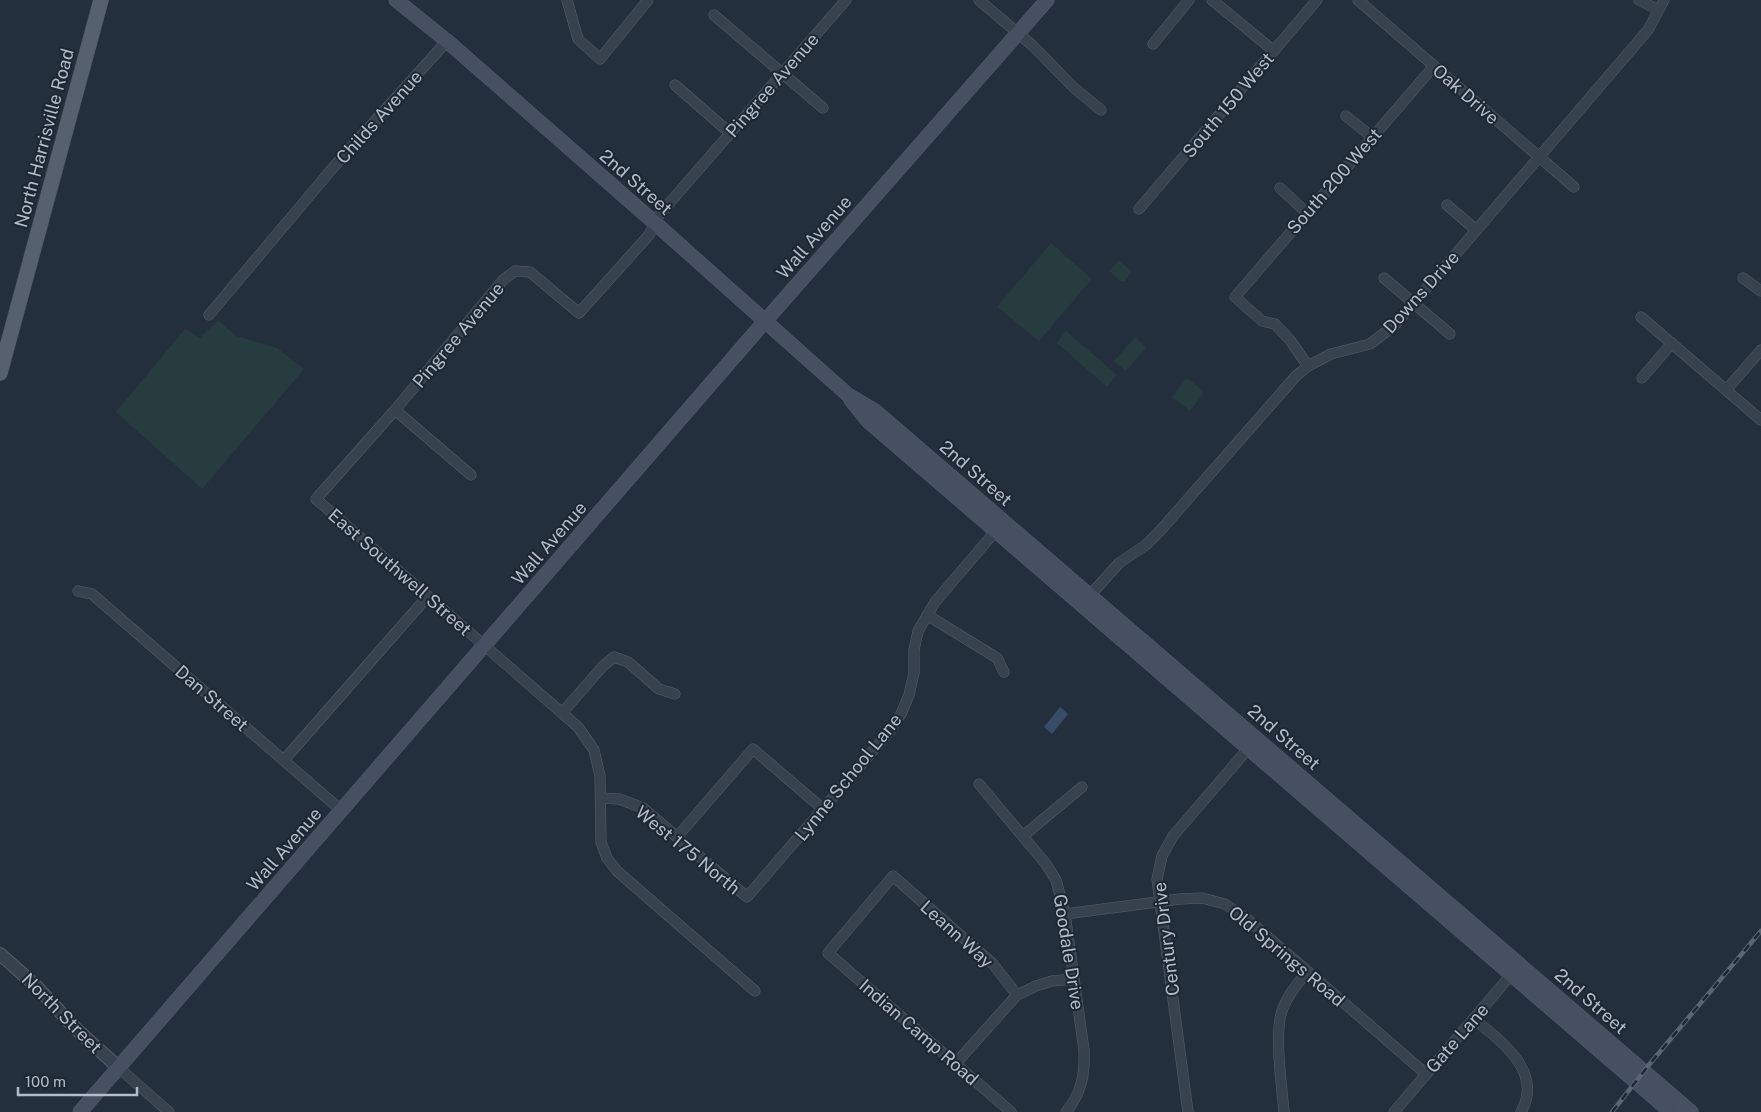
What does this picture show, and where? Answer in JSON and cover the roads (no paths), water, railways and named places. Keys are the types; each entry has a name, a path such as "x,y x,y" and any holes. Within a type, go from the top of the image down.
{"main road":[{"name":"North Harrisville Road","path":"0,373 101,0"},
{"name":"2nd Street","path":"396,0 447,41 848,395 876,411 1000,526 1516,970 1689,1111"},
{"name":"Wall Avenue","path":"80,1112 1047,0"},
{"name":"2nd Street","path":"1516,970 1671,1112"}],"street":[{"path":"567,0 578,40 600,58 648,0"},
{"name":"Pingree Avenue","path":"316,500 395,410 504,280 515,271 530,272 579,313 649,235 659,215 846,0"},
{"path":"979,0 1036,49 1074,88 1101,110"},
{"path":"1153,44 1189,0"},
{"path":"1212,0 1274,51"},
{"name":"South 150 West","path":"1139,209 1317,0"},
{"name":"Oak Drive","path":"1358,0 1574,187"},
{"path":"1639,0 1658,10"},
{"name":"Downs Drive","path":"1086,600 1118,563 1146,545 1160,532 1296,376 1308,366 1331,354 1370,344 1395,325 1648,30 1664,0"},
{"path":"714,15 823,108"},
{"name":"Childs Avenue","path":"209,314 311,194 447,41"},
{"name":"South 200 West","path":"1308,366 1290,340 1275,324 1262,321 1235,297 1434,66"},
{"path":"675,85 730,133"},
{"path":"1346,116 1372,137"},
{"path":"1280,188 1307,212"},
{"path":"1447,205 1476,230"},
{"path":"1384,278 1450,334"},
{"path":"1743,278 1761,291"},
{"path":"1641,317 1761,420"},
{"path":"1642,378 1672,343"},
{"path":"1727,389 1761,350"},
{"path":"395,410 471,475"},
{"name":"East Southwell Street","path":"316,500 578,727 594,750 600,776 601,842 607,858 617,871 755,991"},
{"name":"Lynne School Lane","path":"747,897 889,732 901,714 909,695 914,673 914,650 918,631 935,602 1000,526"},
{"name":"Dan Street","path":"78,592 92,594 342,811"},
{"path":"284,760 428,596"},
{"path":"927,615 997,658 1004,672"},
{"path":"562,713 603,666 614,657 628,662 659,689 675,694"},
{"name":"Century Drive","path":"1188,1112 1157,879 1162,856 1173,836 1252,743"},
{"path":"677,837 753,749 823,809"},
{"name":"Goodale Drive","path":"979,784 1046,864 1056,880 1066,914 1084,1050 1084,1064 1079,1092 1066,1112"},
{"path":"1023,836 1082,787"},
{"name":"West 175 North","path":"600,798 619,799 643,808 747,897"},
{"name":"Leann Way","path":"828,953 893,876 993,964 1017,995"},
{"name":"Old Springs Road","path":"1066,914 1202,898 1225,904 1246,918 1426,1074"},
{"name":"Indian Camp Road","path":"828,953 1011,1112"},
{"name":"North Street","path":"0,954 36,986 75,1028 169,1112"},
{"name":"Gate Lane","path":"1394,1112 1516,970"},
{"path":"1284,1112 1279,1035 1281,1013 1287,998 1307,972"},
{"path":"956,1064 1017,995 1036,986 1074,979"},
{"path":"1474,1019 1518,1058 1526,1077 1527,1093 1521,1112"}],"water":[{"path":"1060,707 1068,714 1052,734 1044,727"}],"railway":[{"path":"1612,1112 1761,931"}]}
